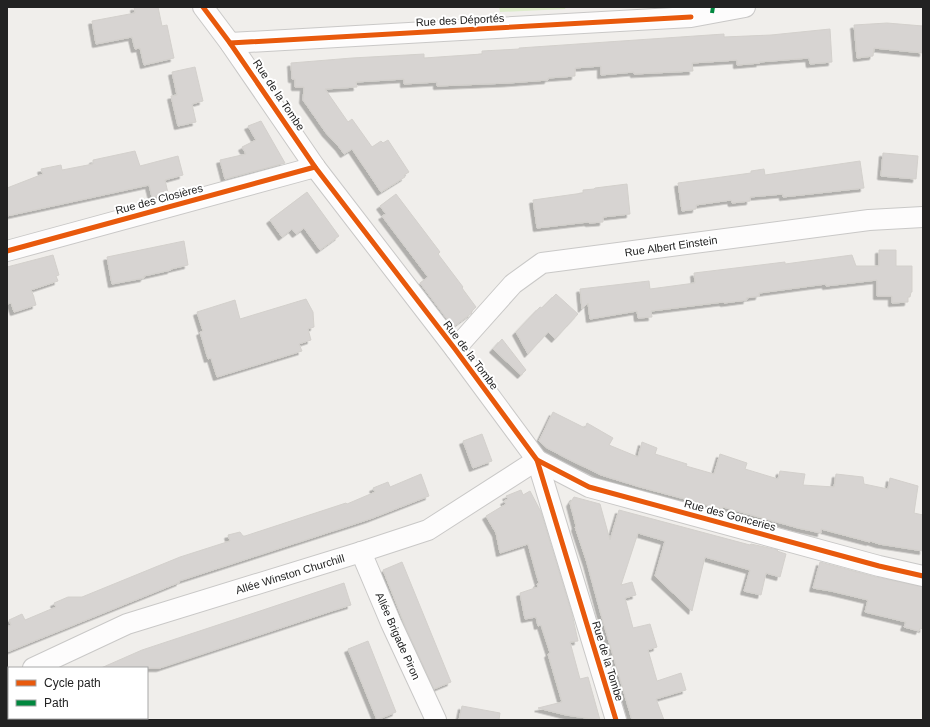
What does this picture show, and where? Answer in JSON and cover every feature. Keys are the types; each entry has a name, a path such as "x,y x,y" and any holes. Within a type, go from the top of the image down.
{"street":[{"name":"Rue de la Tombe","path":"203,7 230,43 315,167 455,349 537,460 616,720"},
{"name":"Rue des Déportés","path":"230,43 691,17 745,7"},
{"name":"Rue des Closières","path":"7,251 315,167"},
{"name":"Rue Albert Einstein","path":"455,349 513,284 542,263 869,220 923,217"},
{"name":"Allée Winston Churchill","path":"45,666 127,624 428,530 537,460"},
{"name":"Rue des Gonceries","path":"537,460 589,487 879,566 923,576"},
{"name":"Allée Brigade Piron","path":"361,552 391,624 436,720"}],"green space":[{"path":"499,7 566,7 565,9 500,12"}],"building":[{"path":"134,7 158,7 162,26 167,25 174,58 144,65 140,48 135,49 132,37 96,44 92,21 135,13"},
{"path":"887,23 923,26 923,53 874,48 873,56 857,58 854,25"},
{"path":"830,29 832,62 810,64 809,58 737,65 737,60 692,63 693,71 634,74 634,72 601,75 601,66 575,68 575,76 548,78 548,80 437,86 437,82 404,84 404,79 356,82 357,87 325,89 348,122 352,119 372,147 381,141 383,143 388,140 409,172 404,175 405,177 381,192 352,149 344,154 326,133 303,100 304,87 295,87 295,79 292,79 291,63 424,54 424,58 482,54 482,51 519,48 724,34 724,37 771,35"},
{"path":"195,67 203,101 192,104 196,122 178,126 171,96 177,95 172,72"},
{"path":"261,121 285,163 225,179 220,160 246,154 242,147 256,140 248,126"},
{"path":"135,151 140,166 178,156 183,175 165,180 168,193 152,197 149,185 7,216 7,188 43,174 41,169 61,165 62,170 93,164 93,160"},
{"path":"883,153 918,156 916,179 881,176"},
{"path":"860,161 864,188 783,197 783,194 750,197 750,201 732,203 731,200 696,205 696,209 682,211 678,183 751,173 751,171 764,169 765,175"},
{"path":"627,184 630,214 603,217 603,222 588,222 537,228 533,200 583,193 583,190"},
{"path":"307,192 339,236 320,250 304,228 296,234 292,229 282,237 270,220"},
{"path":"396,194 440,252 438,254 476,307 471,312 472,313 453,327 420,283 428,277 382,216 386,214 380,206"},
{"path":"184,241 188,265 144,276 144,278 112,284 107,257"},
{"path":"879,250 896,250 896,266 912,266 912,292 910,297 908,297 908,302 892,303 892,296 877,296 877,280 826,286 826,284 759,293 759,296 746,298 747,300 651,311 652,317 638,318 637,311 590,319 588,303 582,309 580,289 649,281 650,289 695,283 694,273 785,262 785,264 852,255 856,266 879,266"},
{"path":"53,255 59,275 56,276 58,281 31,290 36,305 14,312 11,303 7,304 7,267"},
{"path":"556,294 578,314 555,339 548,332 528,354 516,332 540,307 542,308"},
{"path":"306,299 313,312 314,327 308,329 311,340 299,344 302,351 217,377 211,358 208,359 200,332 203,331 197,312 235,300 240,319"},
{"path":"502,339 526,370 521,375 493,349"},
{"path":"553,412 585,428 587,423 613,438 609,445 638,457 642,442 657,448 655,454 687,464 686,466 714,474 720,454 747,463 745,469 778,479 780,471 805,474 803,485 834,487 836,474 863,477 864,484 888,489 890,478 918,486 914,513 923,515 923,551 879,544 821,529 821,533 798,528 723,507 722,509 640,487 601,475 547,448 539,441"},
{"path":"482,434 492,461 473,468 463,441"},
{"path":"421,474 429,496 370,519 179,581 180,582 7,652 7,627 11,625 9,620 22,614 25,620 56,607 54,603 68,597 82,597 180,557 230,541 228,535 240,532 243,536 245,536 346,503 347,504 375,492 373,488 388,482 390,487"},
{"path":"521,490 523,495 530,491 541,512 572,614 578,641 570,642 580,679 588,677 600,720 566,715 538,708 562,702 548,654 550,653 541,625 538,626 536,617 525,619 520,593 538,587 537,584 539,583 528,544 500,553 496,533 486,516 506,504 504,501 508,499 506,496"},
{"path":"574,497 600,504 610,540 619,510 750,545 778,550 777,551 786,554 780,577 766,573 761,595 744,591 750,570 705,557 692,611 655,576 665,541 638,533 621,585 632,582 636,595 625,598 633,628 650,624 657,647 648,650 657,681 681,673 686,690 656,699 664,720 632,720 587,563 575,527 570,503"},
{"path":"402,562 451,682 434,689 406,628 383,570"},
{"path":"820,562 876,577 923,587 923,629 920,628 919,631 904,627 906,622 865,612 868,600 813,588"},
{"path":"344,583 351,605 160,668 103,667 142,650"},
{"path":"368,641 396,712 377,720 348,649"},
{"path":"462,706 500,713 499,720 459,720"}],"marked path":[{"path":"712,13 713,7"}],"cycle path":[{"path":"203,7 230,43 315,167 455,349 537,460 616,720"},
{"path":"230,43 691,17"},
{"path":"7,251 315,167"},
{"path":"537,460 589,487 879,566 923,576"}]}
